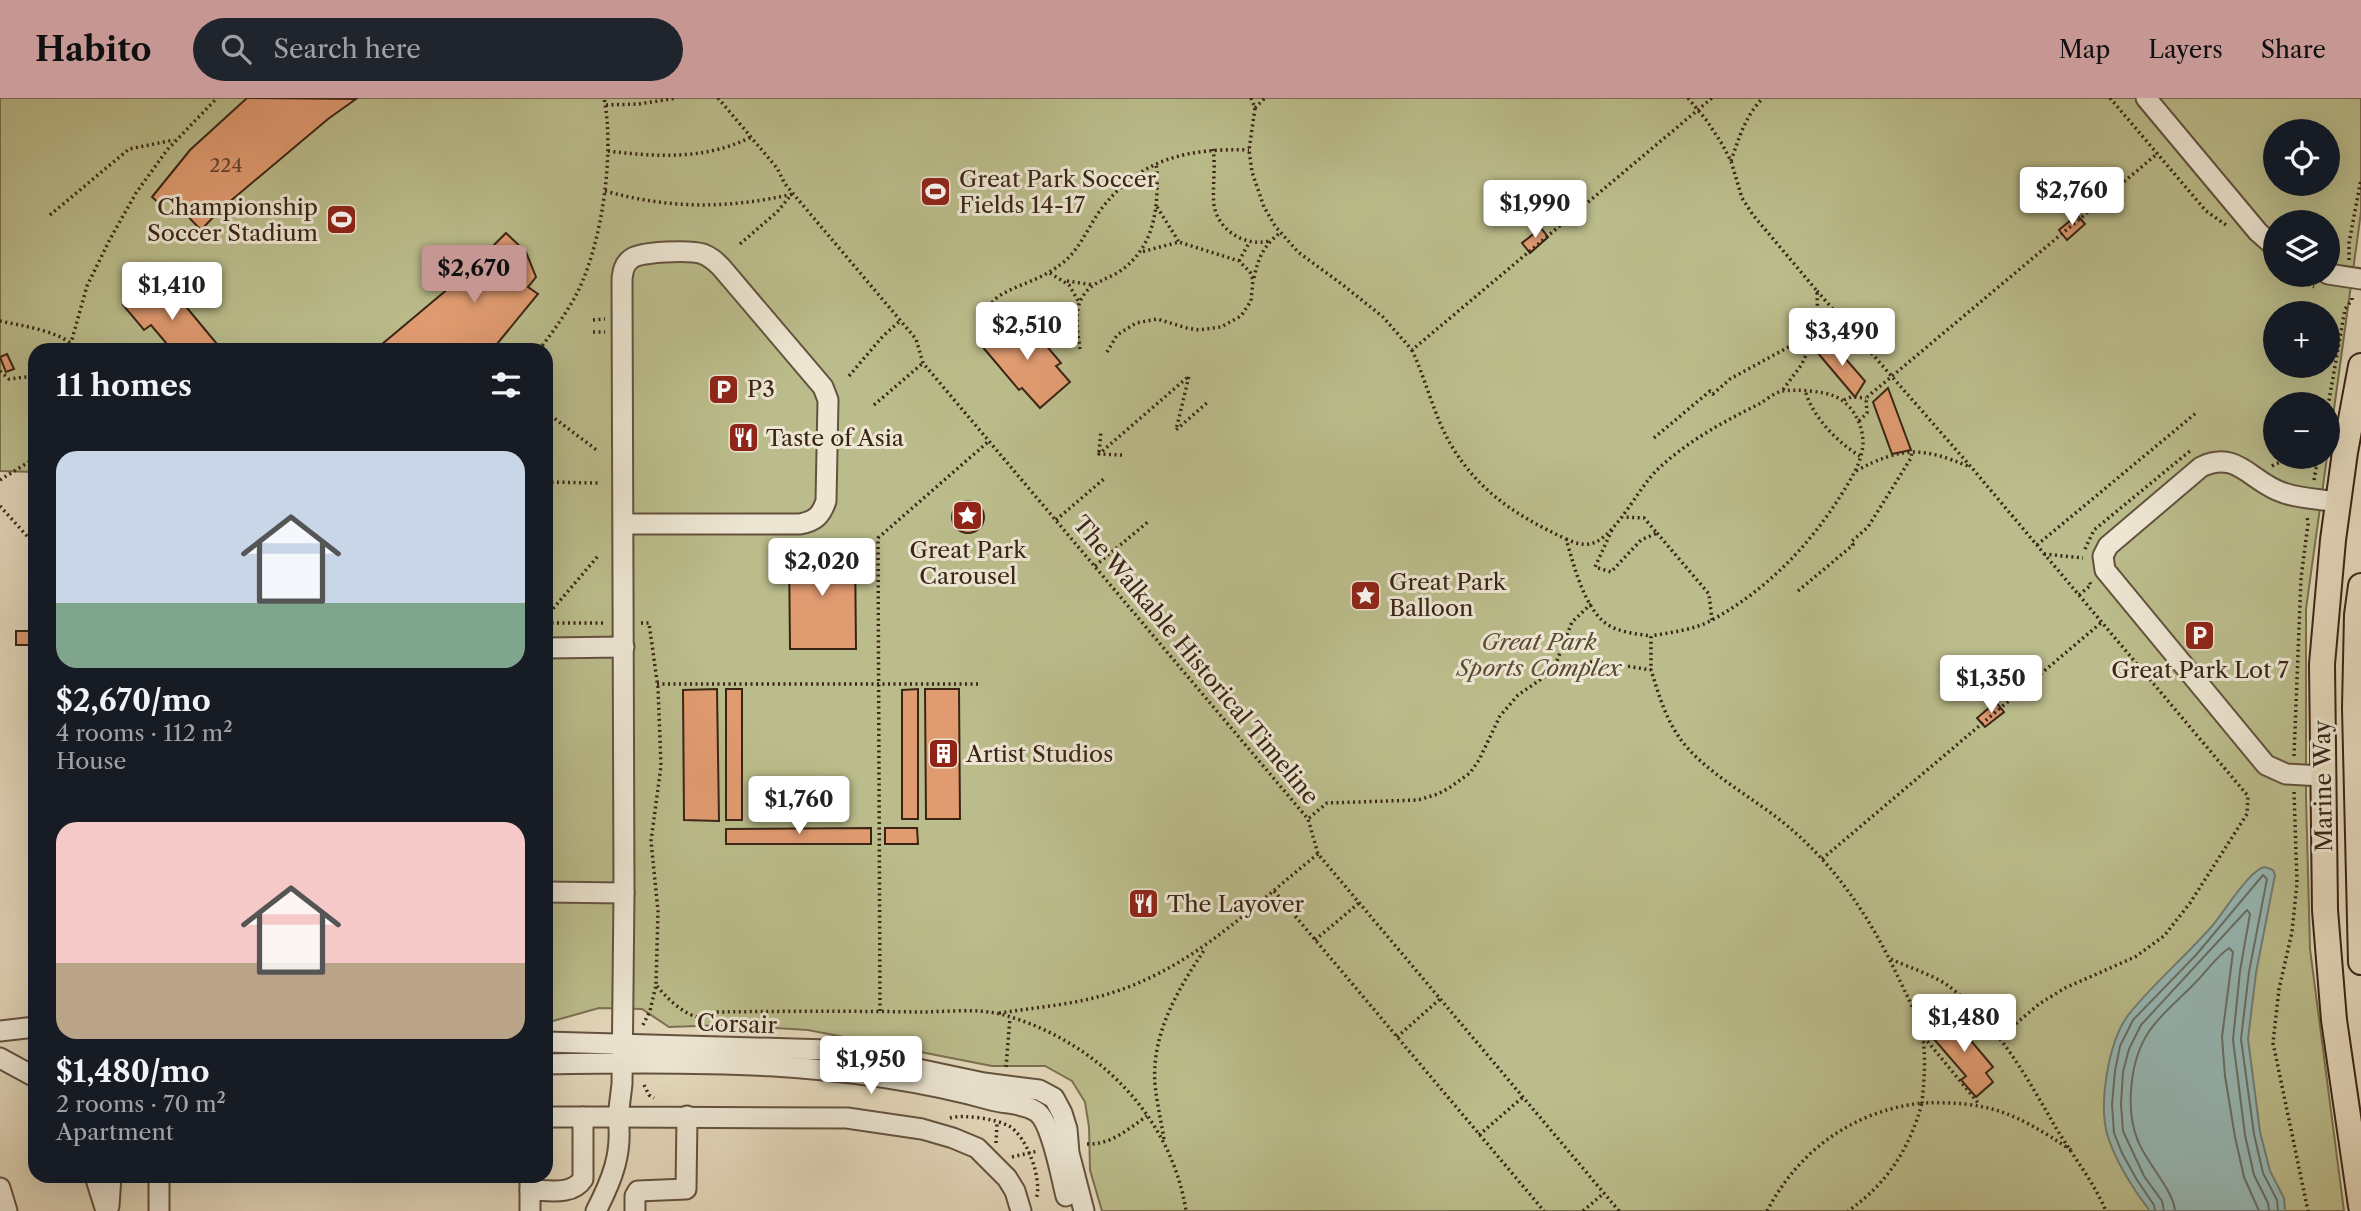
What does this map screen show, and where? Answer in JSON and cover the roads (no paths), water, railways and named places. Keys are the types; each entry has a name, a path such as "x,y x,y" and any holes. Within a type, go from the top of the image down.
{"main road":[{"name":"Marine Way","path":"2361,366 2338,502 2322,664 2325,910 2334,1020 2361,1206"},
{"name":"Marine Way","path":"2361,586 2357,615 2355,708 2361,962"}],"street":[{"path":"2146,98 2263,236"},
{"path":"596,1211 610,1185 619,1159 621,1136 618,1117 622,1065 624,893 624,524 624,268 630,259 641,254 699,252 711,257 721,267 823,387 828,400 826,502 823,512 813,521 800,524 624,524"},
{"path":"2340,276 2361,279"},
{"path":"2322,776 2286,774 2266,765 2105,570 2103,556 2108,546 2201,467 2211,462 2233,462 2284,494 2338,502"},
{"path":"553,648 624,647"},
{"path":"553,892 624,893"},
{"path":"0,1031 28,1028"},
{"name":"Corsair","path":"553,1042 828,1050 984,1083 1039,1090 1054,1098 1062,1113 1084,1211"},
{"path":"0,1058 28,1073"},
{"name":"Corsair","path":"553,1065 774,1066 950,1088 1030,1108 1040,1113 1047,1128 1070,1211"},
{"path":"635,1211 635,1196 638,1191 686,1189 687,1116"},
{"path":"553,1117 847,1118 896,1124 953,1138 977,1148 1007,1178 1015,1191 1021,1211"},
{"path":"530,1211 530,1183 570,1190 578,1187 583,1179 583,1117"},
{"path":"97,1183 107,1211"},
{"path":"107,1211 110,1183"},
{"path":"159,1183 159,1211"},
{"path":"0,1188 7,1211"}],"water":[{"path":"2265,867 2273,870 2275,875 2256,973 2248,1039 2260,1132 2270,1171 2284,1198 2285,1211 2150,1211 2121,1166 2105,1124 2107,1074 2115,1040 2129,1014 2213,925 2252,875"}],"place":[{"name":"Great Park Soccer Fields 14-17","path":"936,192"},
{"name":"Championship Soccer Stadium","path":"341,220"},
{"name":"P3","path":"724,389"},
{"name":"Taste of Asia","path":"743,438"},
{"name":"Great Park Carousel","path":"968,516"},
{"name":"Great Park Balloon","path":"1366,595"},
{"name":"Great Park Lot 7","path":"2200,636"},
{"name":"Artist Studios","path":"943,754"},
{"name":"The Layover","path":"1144,904"}],"park label":[{"name":"Great Park Sports Complex","path":"1539,655"}]}
